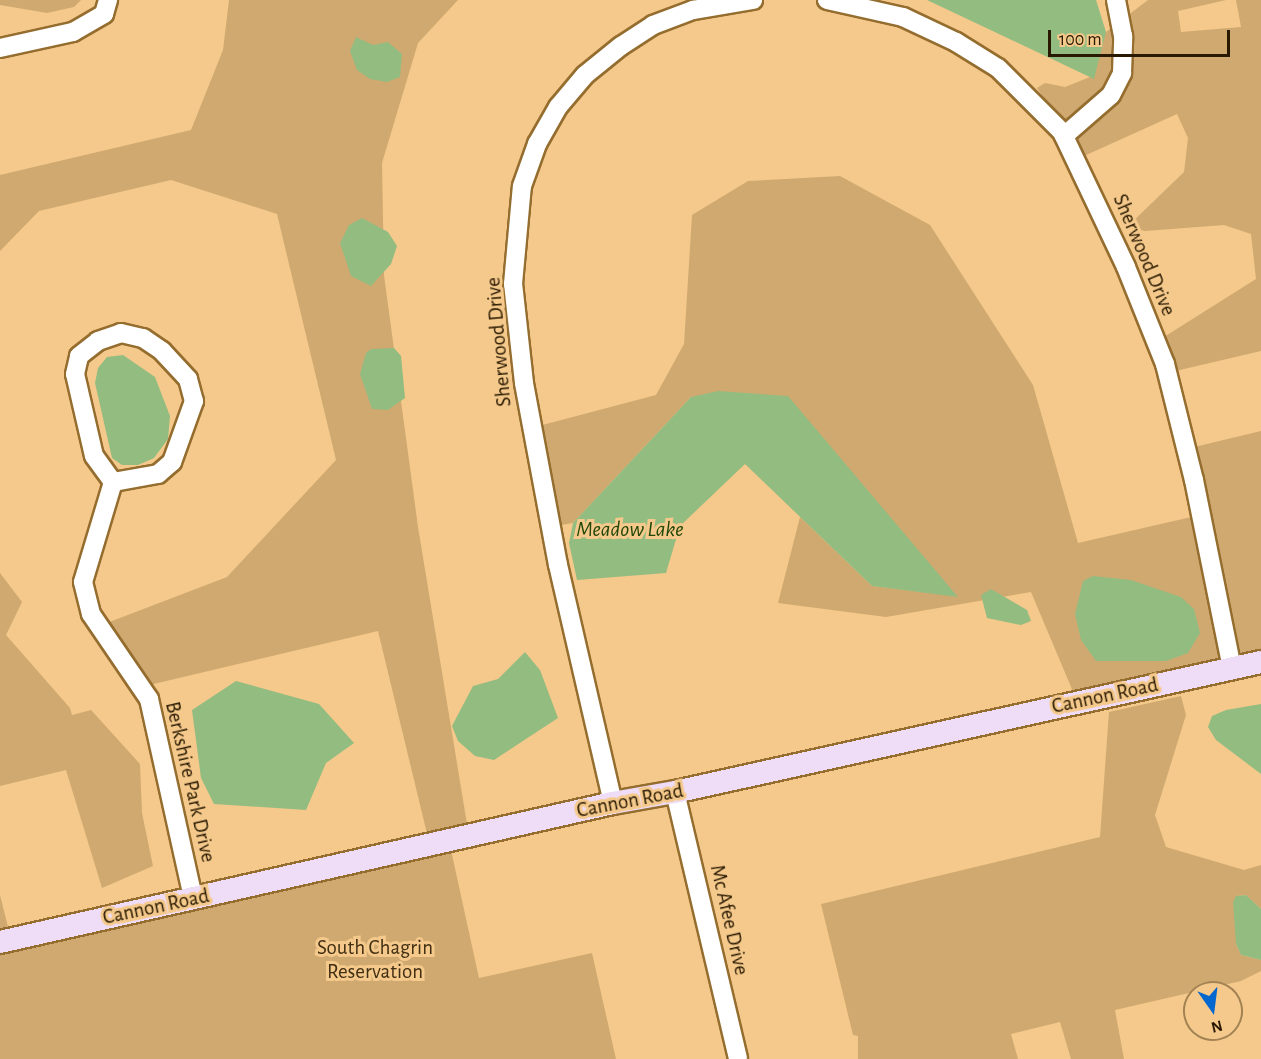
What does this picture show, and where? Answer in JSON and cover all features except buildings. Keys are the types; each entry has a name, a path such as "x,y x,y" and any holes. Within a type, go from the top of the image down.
{"main road":[{"name":"Cannon Road","path":"0,942 613,802 675,792 1261,662"}],"street":[{"path":"0,48 73,32 104,14 108,0"},
{"name":"Sherwood Drive","path":"613,802 558,565 520,357 513,284 522,186 537,144 558,108 585,75 612,53 653,25 673,17 753,0"},
{"name":"Sherwood Drive","path":"827,0 865,3 903,17 956,42 998,68 1034,101 1064,136 1126,267 1165,364 1194,480 1232,669"},
{"path":"1064,136 1111,95 1122,73 1123,36 1116,0"},
{"path":"121,333 143,338 162,351 188,379 194,401 182,444 172,462 158,474 113,482 94,456 75,374 79,356 98,341 121,333"},
{"name":"Berkshire Park Drive","path":"113,482 83,582 91,614 149,699 193,898"},
{"name":"Mc Afee Drive","path":"675,792 738,1059"}],"green space":[{"path":"0,0 81,0 74,7 47,13 0,5"},
{"name":"South Chagrin Reservation","path":"229,0 458,0 418,43 382,163 384,275 418,527 469,836 449,841 479,978 592,953 616,1059 0,1059 0,895 11,939 430,846 378,631 141,687 99,626 227,577 336,460 277,214 171,180 39,211 0,251 0,175 191,130 223,50"},
{"path":"1148,0 1226,0 1178,11 1181,32 1241,27 1236,0 1261,0 1261,351 1167,373 1156,342 1256,279 1251,234 1224,225 1145,231 1127,227 1184,172 1188,138 1177,114 1084,156 1037,88 1045,83 1065,87 1090,77 1106,32"},
{"path":"840,176 930,225 1033,385 1078,543 1200,515 1186,449 1261,431 1261,662 1077,701 1031,592 886,617 778,603 800,517 872,586 957,596 691,397 573,523 550,527 531,428 656,395 684,344 692,215 748,181"},
{"path":"0,573 22,602 6,635 70,708 72,715 91,710 140,764 142,813 153,866 102,888 66,770 0,786"},
{"path":"1181,696 1186,715 1155,815 1166,847 1244,870 1261,865 1261,909 1246,895 1236,896 1236,944 1241,955 1261,960 1261,971 1241,981 1183,981 1183,994 1115,1010 1124,1059 1071,1059 1060,1022 1011,1034 1018,1059 858,1059 858,1036 853,1035 821,904 1100,837 1109,712"}],"water":[{"path":"927,0 1096,0 1106,32 1094,79"},
{"path":"356,37 373,45 388,42 402,54 400,77 387,82 370,79 357,70 350,51"},
{"path":"362,218 388,232 397,246 391,264 371,286 351,276 340,243 349,225"},
{"path":"394,348 401,356 405,398 388,410 372,409 360,374 366,353 371,349"},
{"path":"123,355 155,377 170,416 168,439 154,458 138,465 122,465 112,458 95,383 98,368 107,357"},
{"name":"Meadow Lake","path":"718,391 788,396 958,597 872,586 745,464 680,526 666,573 577,580 569,543 573,523 691,397"},
{"path":"1093,576 1131,580 1181,597 1194,609 1200,633 1188,653 1166,661 1096,661 1081,640 1075,614 1083,581"},
{"path":"991,589 1027,610 1031,621 1021,625 987,618 981,595"},
{"path":"525,652 540,670 558,718 494,760 475,756 458,741 452,726 473,686 498,679"},
{"path":"236,681 319,704 354,743 326,763 306,810 214,804 201,778 192,710"},
{"path":"1261,704 1261,774 1216,740 1208,727 1212,716 1226,710"},
{"path":"1246,895 1261,909 1261,960 1241,955 1236,944 1233,902 1236,896"}]}
